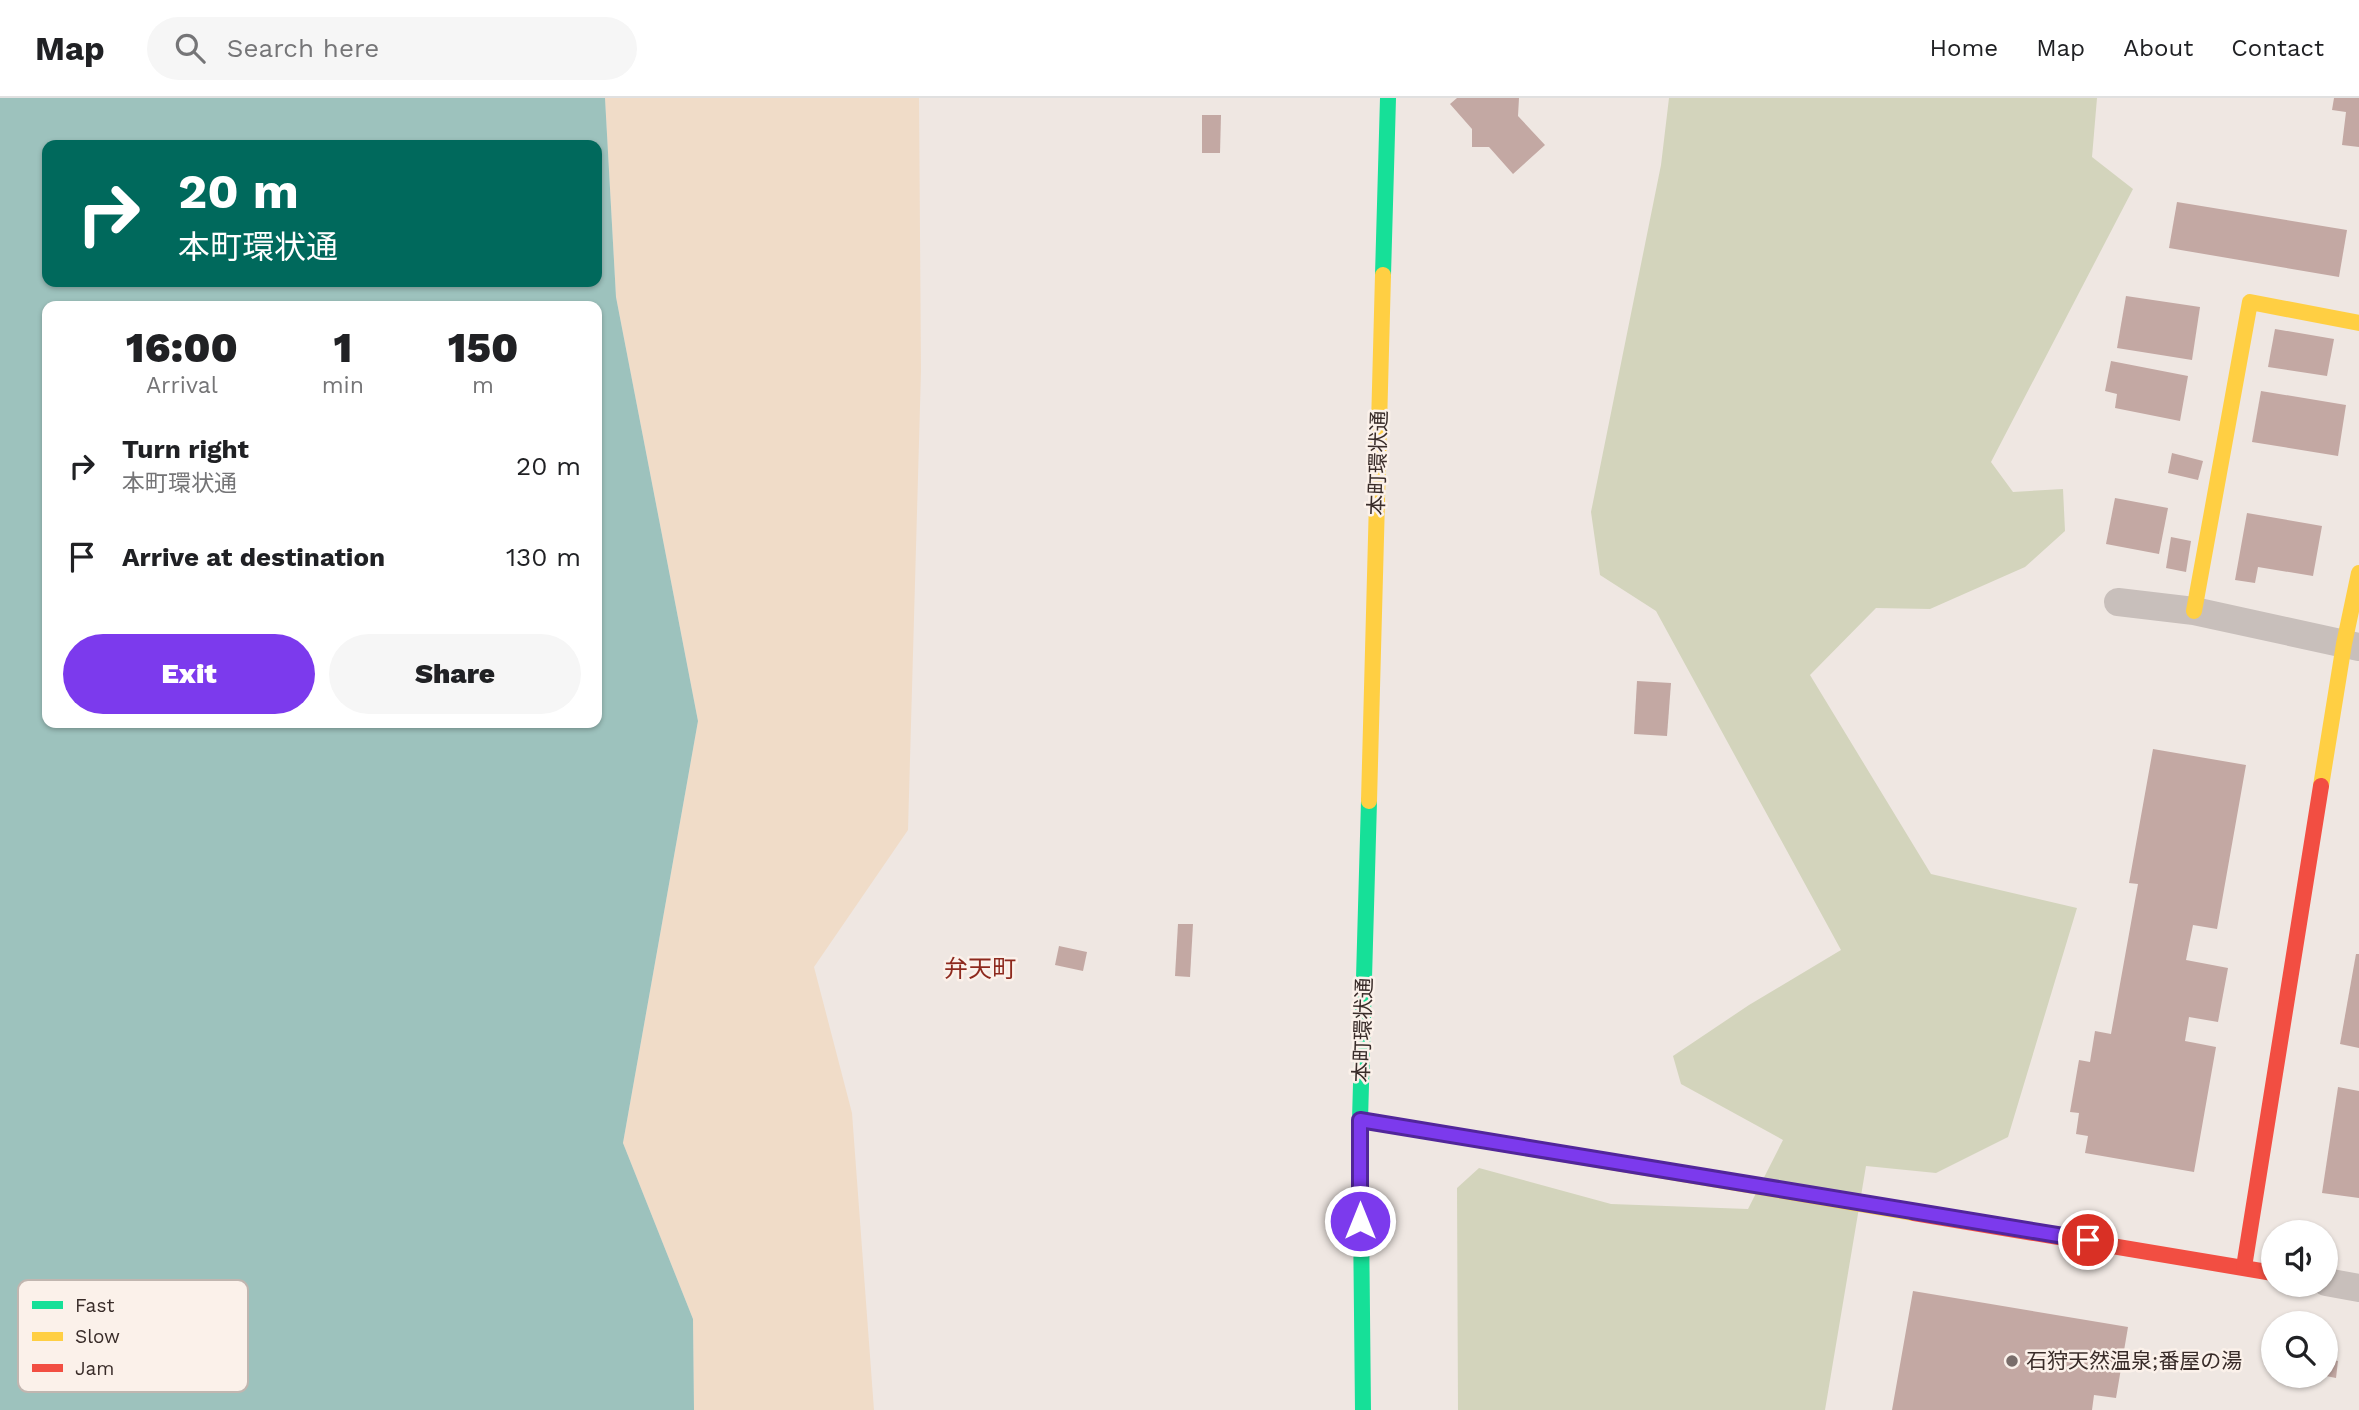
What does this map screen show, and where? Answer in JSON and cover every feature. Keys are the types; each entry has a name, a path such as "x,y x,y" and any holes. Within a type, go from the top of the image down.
{"street":[{"name":"本町環状通","path":"1363,1410 1360,1120 1388,98"},
{"path":"2194,611 2250,302 2359,323"},
{"path":"2244,1267 2352,645 2359,573"},
{"path":"2118,602 2194,611 2352,645"},
{"path":"1360,1120 2261,1271"},
{"path":"2338,1284 2359,1288"}],"green space":[{"path":"1669,98 2097,98 2092,157 2133,189 1991,462 2013,492 2063,489 2065,531 2025,567 1930,609 1876,608 1810,675 1931,874 2077,908 2008,1137 1936,1173 1866,1166 1825,1410 1458,1410 1457,1188 1479,1168 1611,1204 1748,1209 1783,1140 1681,1084 1673,1056 1749,1005 1841,950 1656,611 1600,575 1591,512 1661,165"}],"sand":[{"path":"605,98 919,98 921,371 908,830 814,967 852,1113 874,1410 694,1410 693,1319 623,1143 698,721 616,297"}],"water":[{"path":"0,98 605,98 616,297 698,721 623,1143 693,1319 694,1410 0,1410"}],"building":[{"path":"1457,98 1519,98 1518,116 1545,145 1513,174 1489,147 1472,147 1472,129 1450,104"},
{"path":"2334,98 2359,98 2359,147 2342,145 2346,112 2332,110"},
{"path":"1202,115 1221,115 1220,153 1202,153"},
{"path":"2177,202 2347,230 2339,277 2169,248"},
{"path":"2126,296 2200,307 2192,360 2117,348"},
{"path":"2275,329 2334,339 2327,376 2268,367"},
{"path":"2111,361 2188,376 2180,421 2115,408 2117,394 2105,391"},
{"path":"2261,391 2346,405 2338,456 2252,442"},
{"path":"2172,453 2203,461 2198,480 2168,473"},
{"path":"2115,498 2168,508 2159,554 2106,544"},
{"path":"2247,513 2322,526 2313,576 2258,567 2255,583 2235,580"},
{"path":"2171,537 2191,541 2186,572 2166,568"},
{"path":"1637,681 1671,683 1667,736 1634,734"},
{"path":"2153,749 2246,765 2217,929 2193,925 2186,960 2228,968 2218,1022 2189,1017 2185,1041 2216,1047 2194,1172 2085,1153 2088,1136 2076,1134 2079,1113 2070,1112 2079,1060 2090,1062 2095,1031 2111,1034 2138,884 2129,883"},
{"path":"1178,924 1193,924 1190,977 1175,976"},
{"path":"1059,946 1087,952 1083,971 1055,965"},
{"path":"2356,954 2359,954 2359,1048 2340,1044"},
{"path":"2338,1087 2359,1091 2359,1198 2322,1193"},
{"name":"石狩天然温泉;番屋の湯","path":"1913,1291 2128,1327 2116,1398 2094,1395 2092,1410 1892,1410"}],"traffic: fast":[{"path":"1383,275 1388,98"},
{"path":"1363,1410 1360,1120 1369,801"}],"traffic: slow":[{"path":"1369,801 1383,275"},
{"path":"2194,611 2250,302 2359,323"},
{"path":"2321,786 2344,644 2359,573"},
{"path":"1360,1120 1914,1213"}],"traffic: jam":[{"path":"2244,1267 2321,786"},
{"path":"1914,1213 2261,1271"}],"place":[{"name":"石狩天然温泉;番屋の湯","path":"2012,1361"}],"district":[{"name":"弁天町","path":"980,969"}],"route":[{"path":"1360,1221 1360,1120 2088,1240"}]}
